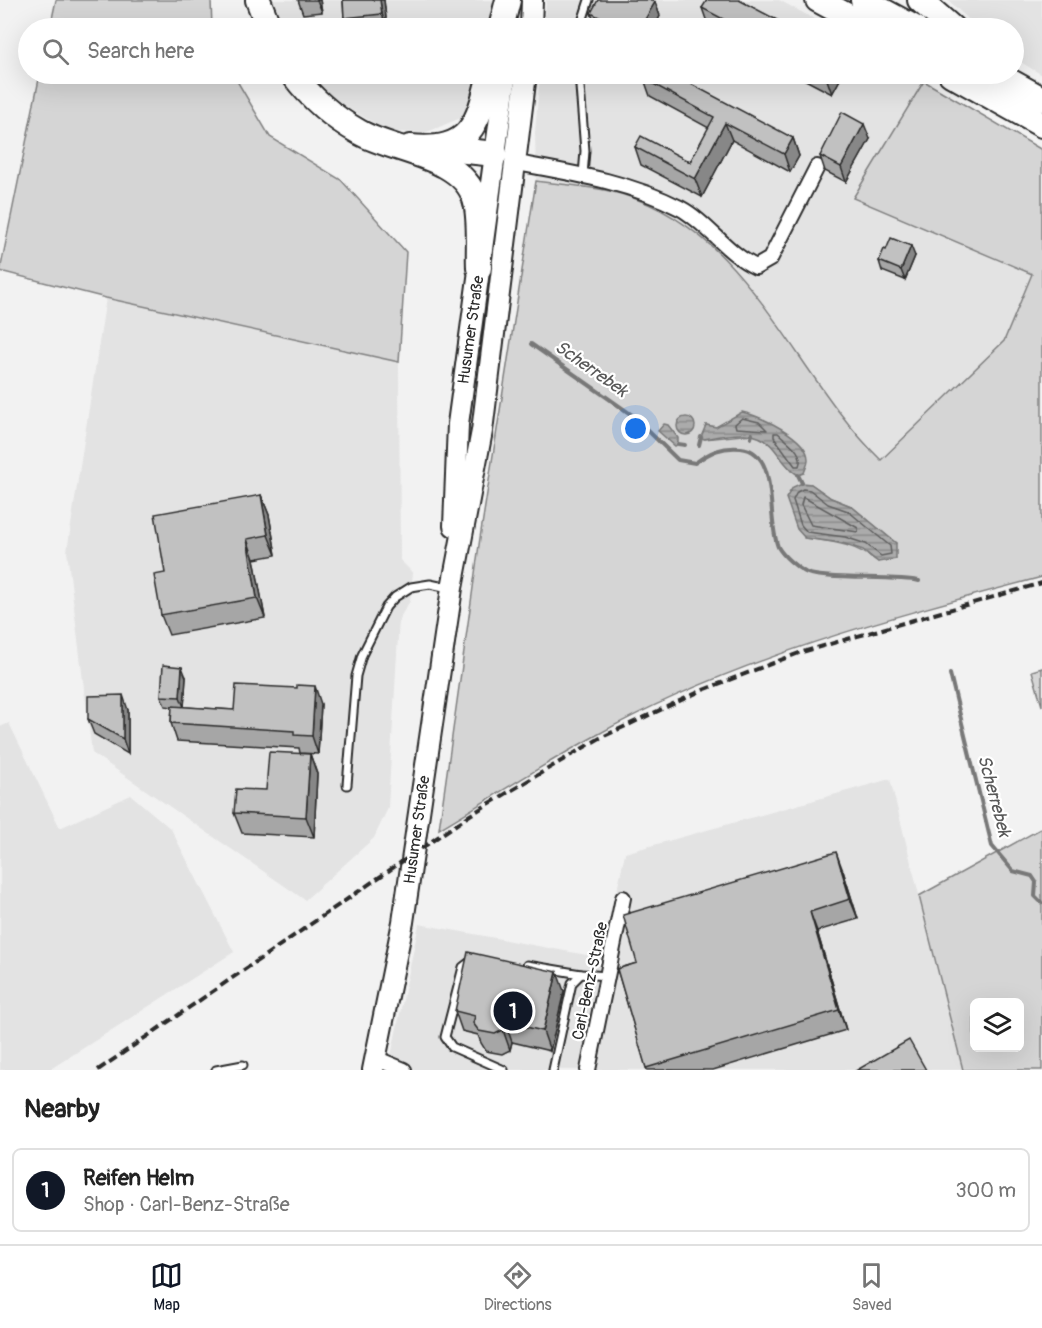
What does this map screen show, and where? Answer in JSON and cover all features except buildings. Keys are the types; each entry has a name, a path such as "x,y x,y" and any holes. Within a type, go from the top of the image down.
{"highway":[{"path":"258,0 264,18"},
{"path":"504,18 508,0"},
{"path":"818,0 851,18"},
{"path":"863,0 896,18"},
{"path":"920,0 941,18"},
{"path":"303,84 330,111 359,132 390,145 435,154 502,162"},
{"path":"435,154 469,131 479,118 488,84"},
{"path":"969,84 1042,125"},
{"path":"1018,84 1042,99"},
{"path":"435,154 466,181 475,199 479,268"}],"main road":[{"path":"514,18 515,0"},
{"path":"531,18 532,0"},
{"name":"Husumer Straße","path":"374,1064 403,922 452,588 482,431 506,84"},
{"name":"Husumer Straße","path":"452,588 458,424 479,268 502,162 523,84"}],"street":[{"path":"502,162 583,175 631,189 681,208 714,233 746,263 756,267 771,260 817,167"},
{"name":"Carl-Benz-Straße","path":"588,1070 623,898"},
{"path":"374,1064 404,1070"}],"lane":[{"path":"583,18 589,0"},
{"path":"580,84 585,151 583,175"},
{"path":"347,785 356,676 362,655 386,608 395,597 411,587 430,585 452,588"},
{"path":"477,957 463,967 445,1037 452,1047 504,1070"},
{"path":"523,965 607,976"},
{"path":"553,1070 572,983 581,974"},
{"path":"216,1070 243,1065"}],"shaded area":[{"path":"56,0 211,0 212,18 52,18"},
{"path":"272,0 495,0 491,18 279,18"},
{"path":"546,0 779,0 812,18 545,18"},
{"path":"948,0 1042,0 1042,75 1024,64 1024,18 967,18"},
{"path":"38,84 239,84 270,137 341,180 406,252 399,362 106,298 0,271"},
{"path":"319,84 475,84 463,117 425,133 390,132 332,99"},
{"path":"539,84 922,84 854,198 1032,274 1004,341 880,460 858,438 758,297 621,194 536,181 535,132"},
{"path":"922,84 929,84 1042,150 1042,577 870,625 757,662 702,684 595,736 439,829 480,538 536,181 590,187 621,194 666,213 704,239 737,272 850,426 881,460 1004,341 1032,274 853,198","holes":["729,421 805,450 792,471 767,439 752,434 705,439 706,425 716,427","811,484 831,498 851,506 896,543 878,562 852,547 804,538"]},
{"path":"106,298 399,362 400,560 413,573 410,601 399,619 388,808 374,838 305,900 92,753 67,551"},
{"path":"1042,668 1042,706 1032,671"},
{"path":"9,723 60,828 131,795 171,829 234,952 49,1070 0,1070 0,727"},
{"path":"890,779 963,1070 388,1070 419,924 603,958 625,853"},
{"path":"1042,828 1042,1070 963,1070 919,896"}],"water":[{"path":"742,412 771,423 801,444 808,460 804,473 798,475 794,473 768,443 752,435 733,434 704,439 701,437 706,425 716,427"},
{"path":"682,417 690,417 695,422 693,433 682,435 677,430 677,422"},
{"path":"664,424 668,425 678,438 678,444 675,446 658,431"},
{"path":"802,483 811,484 831,498 851,506 896,543 896,559 878,562 863,550 842,543 805,538 797,529 786,498 793,487"}],"waterway":[{"name":"Scherrebek","path":"531,344 632,415 678,460 695,463 711,453 728,448 741,448 753,452 762,461 767,473 778,547 786,558 801,570 824,576 919,581"},
{"path":"751,438 752,434"},
{"path":"699,445 701,437"},
{"path":"678,444 685,445"},
{"path":"798,475 802,483"},
{"name":"Scherrebek","path":"950,674 992,846 1013,871 1032,876 1036,882 1035,896 1042,903"}],"railway":[{"path":"98,1070 470,815 600,738 703,690 799,653 1042,583"}],"place":[{"name":"Reifen Helm","path":"513,1011"}]}
